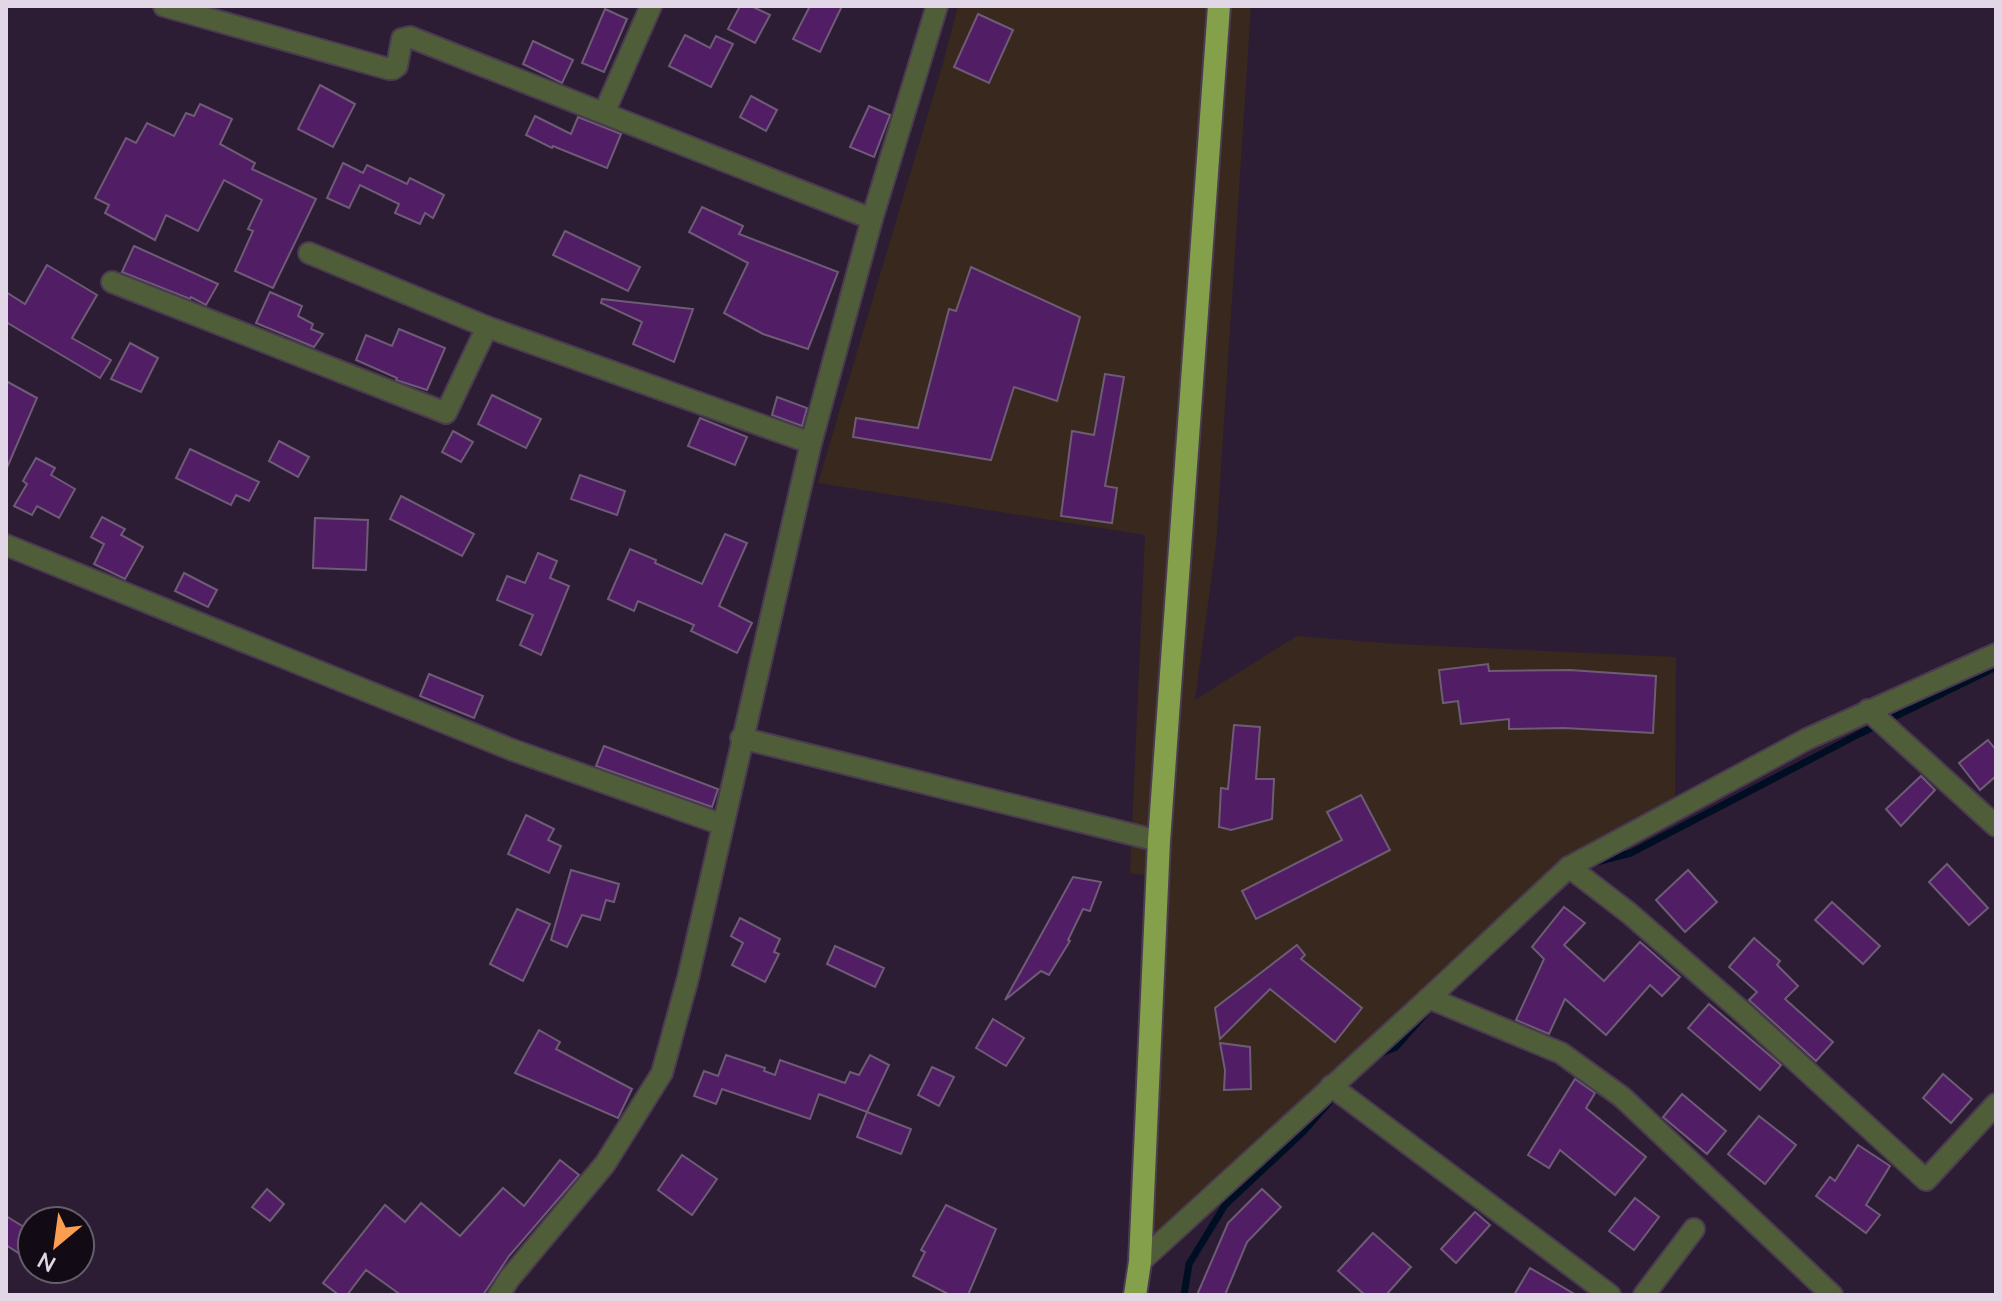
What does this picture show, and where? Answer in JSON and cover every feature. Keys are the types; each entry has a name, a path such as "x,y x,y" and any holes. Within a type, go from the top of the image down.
{"highway":[{"path":"1135,1295 1140,1262 1159,841 1219,6"}],"street":[{"path":"164,6 389,69 397,66 402,39 410,37 872,219"},
{"path":"604,113 651,6"},
{"path":"499,1295 605,1164 662,1073 688,978 811,443 872,219 937,6"},
{"path":"309,253 487,327 811,443"},
{"path":"112,282 446,413 487,327"},
{"path":"6,545 510,749 721,824"},
{"path":"1140,1262 1569,867 1807,739 1996,654"},
{"path":"1868,710 1996,826"},
{"path":"741,738 1159,841"},
{"path":"1569,867 1629,913 1738,1008 1926,1180 1996,1104"},
{"path":"1429,998 1561,1053 1622,1097 1832,1295"},
{"path":"1331,1086 1610,1295"},
{"path":"1644,1295 1694,1229"}],"shaded area":[{"path":"958,6 1251,6 1216,545 1195,700 1297,636 1396,644 1676,657 1675,810 1565,857 1127,1263 1149,876 1130,873 1145,535 818,483"}],"building":[{"path":"740,6 751,6 770,15 755,43 728,29"},
{"path":"810,6 842,6 820,52 793,39"},
{"path":"605,9 627,19 604,72 582,63"},
{"path":"978,14 1013,30 989,83 954,67"},
{"path":"685,35 710,48 716,36 733,44 711,87 669,66"},
{"path":"533,41 573,60 562,83 523,64"},
{"path":"320,85 355,104 333,147 298,129"},
{"path":"751,96 777,110 766,131 740,117"},
{"path":"200,104 232,119 220,144 255,163 252,169 316,199 273,288 235,271 253,231 248,229 262,200 224,180 198,231 166,215 155,240 105,213 109,205 95,198 126,138 136,143 147,123 174,136 186,113 194,116"},
{"path":"869,106 890,115 874,157 850,147"},
{"path":"535,116 571,134 578,117 621,134 607,168 526,135"},
{"path":"343,163 363,173 367,165 407,184 410,178 444,195 433,218 425,213 420,224 395,213 399,204 360,185 349,208 327,198"},
{"path":"702,207 743,226 739,234 838,272 808,349 763,334 724,313 748,263 689,232"},
{"path":"565,231 640,267 628,291 553,255"},
{"path":"134,246 218,284 206,305 122,272"},
{"path":"47,265 97,295 72,338 111,360 100,378 6,322 6,292 25,304"},
{"path":"971,267 1080,317 1057,401 1014,387 991,460 853,437 856,418 918,428 949,309 956,311"},
{"path":"270,292 302,306 298,316 313,324 311,329 323,334 314,347 256,323"},
{"path":"602,299 693,309 674,362 633,344 642,322 601,303"},
{"path":"399,329 445,348 427,390 396,380 356,360 366,335 392,346"},
{"path":"130,343 158,358 141,392 111,379"},
{"path":"1105,374 1124,377 1105,486 1117,488 1112,523 1061,516 1072,431 1094,435"},
{"path":"6,381 37,398 6,470"},
{"path":"492,395 541,419 526,448 478,424"},
{"path":"777,397 807,408 802,426 772,415"},
{"path":"700,418 747,437 735,465 688,446"},
{"path":"453,431 473,442 461,462 442,452"},
{"path":"279,441 309,457 298,477 269,461"},
{"path":"190,449 259,482 249,501 236,495 231,505 176,478"},
{"path":"36,458 55,468 51,475 75,489 59,518 37,506 32,515 14,506 27,484 23,481"},
{"path":"580,475 625,491 617,515 571,499"},
{"path":"401,496 474,534 462,556 390,519"},
{"path":"102,517 125,529 121,535 143,547 125,579 94,564 104,544 91,537"},
{"path":"315,518 368,520 366,570 313,568"},
{"path":"725,534 747,543 719,606 752,623 737,653 691,631 694,625 638,601 634,611 608,599 630,549 702,584"},
{"path":"538,553 557,561 550,578 569,586 541,655 520,645 533,615 497,600 507,576 525,583"},
{"path":"184,573 217,590 208,607 175,591"},
{"path":"1488,664 1489,671 1570,670 1656,676 1653,733 1564,728 1509,729 1509,719 1461,724 1458,701 1443,703 1439,670"},
{"path":"429,674 483,696 474,718 420,696"},
{"path":"1234,725 1260,727 1256,779 1274,779 1272,819 1231,830 1219,827 1221,788 1228,789"},
{"path":"1988,740 1996,750 1996,776 1980,790 1959,763"},
{"path":"604,746 718,789 712,807 596,766"},
{"path":"1921,776 1935,790 1901,826 1886,809"},
{"path":"1361,795 1390,850 1256,919 1242,891 1342,840 1327,812"},
{"path":"526,815 554,829 548,840 561,846 549,873 508,854"},
{"path":"1947,864 1988,908 1969,925 1929,882"},
{"path":"571,870 619,884 614,902 606,900 600,920 582,915 567,947 551,940"},
{"path":"1688,870 1717,902 1685,932 1656,900"},
{"path":"1073,877 1101,882 1090,911 1083,909 1070,941 1049,975 1041,971 1005,1000"},
{"path":"1832,902 1880,946 1863,964 1815,920"},
{"path":"1564,907 1585,923 1564,945 1604,981 1640,942 1680,977 1662,996 1650,985 1606,1035 1565,999 1549,1034 1516,1020 1544,959 1532,947"},
{"path":"517,909 550,924 523,981 490,964"},
{"path":"740,918 780,939 774,952 779,954 765,982 732,965 743,943 731,936"},
{"path":"1754,938 1780,961 1777,965 1798,986 1785,999 1833,1042 1816,1061 1749,1000 1757,992 1729,967"},
{"path":"1297,945 1305,955 1301,959 1362,1008 1335,1042 1270,989 1220,1039 1215,1008"},
{"path":"835,946 884,968 875,987 827,964"},
{"path":"1709,1004 1781,1065 1760,1090 1688,1028"},
{"path":"993,1019 1024,1038 1006,1066 976,1048"},
{"path":"539,1030 560,1042 556,1049 632,1089 618,1118 515,1073"},
{"path":"1220,1043 1250,1047 1251,1089 1224,1090 1225,1070"},
{"path":"726,1055 765,1068 764,1071 775,1075 780,1060 845,1083 850,1072 859,1075 870,1055 889,1065 867,1112 819,1094 810,1119 722,1089 716,1104 694,1096 704,1071 718,1076"},
{"path":"932,1067 954,1077 939,1106 918,1095"},
{"path":"1943,1074 1972,1099 1951,1123 1923,1098"},
{"path":"1575,1079 1595,1093 1586,1108 1646,1157 1615,1195 1560,1150 1549,1168 1528,1155"},
{"path":"1682,1094 1726,1131 1707,1154 1663,1117"},
{"path":"867,1112 911,1129 901,1154 857,1137"},
{"path":"1759,1116 1796,1145 1765,1184 1728,1154"},
{"path":"1858,1145 1890,1166 1866,1205 1880,1215 1866,1233 1816,1196 1830,1177 1835,1181"},
{"path":"682,1155 717,1179 692,1215 658,1190"},
{"path":"560,1160 579,1175 509,1256 483,1295 401,1295 366,1270 347,1295 339,1295 323,1283 385,1205 405,1222 421,1203 460,1236 503,1188 524,1206"},
{"path":"267,1189 284,1204 270,1221 252,1207"},
{"path":"1262,1189 1281,1207 1247,1242 1225,1295 1197,1295 1228,1223"},
{"path":"1635,1198 1659,1217 1634,1250 1609,1231"},
{"path":"946,1205 996,1229 968,1295 950,1295 913,1276 925,1252 921,1250"},
{"path":"1475,1212 1490,1225 1456,1263 1441,1249"},
{"path":"6,1216 16,1222 16,1251 6,1245"},
{"path":"1373,1233 1411,1267 1386,1295 1365,1295 1338,1271"},
{"path":"1530,1268 1576,1295 1514,1295"}],"waterway":[{"path":"1596,862 1631,853 1859,734 1996,667"},
{"path":"1379,1054 1396,1047 1426,1013"},
{"path":"1184,1295 1189,1264 1225,1205 1303,1132 1333,1098"}]}
